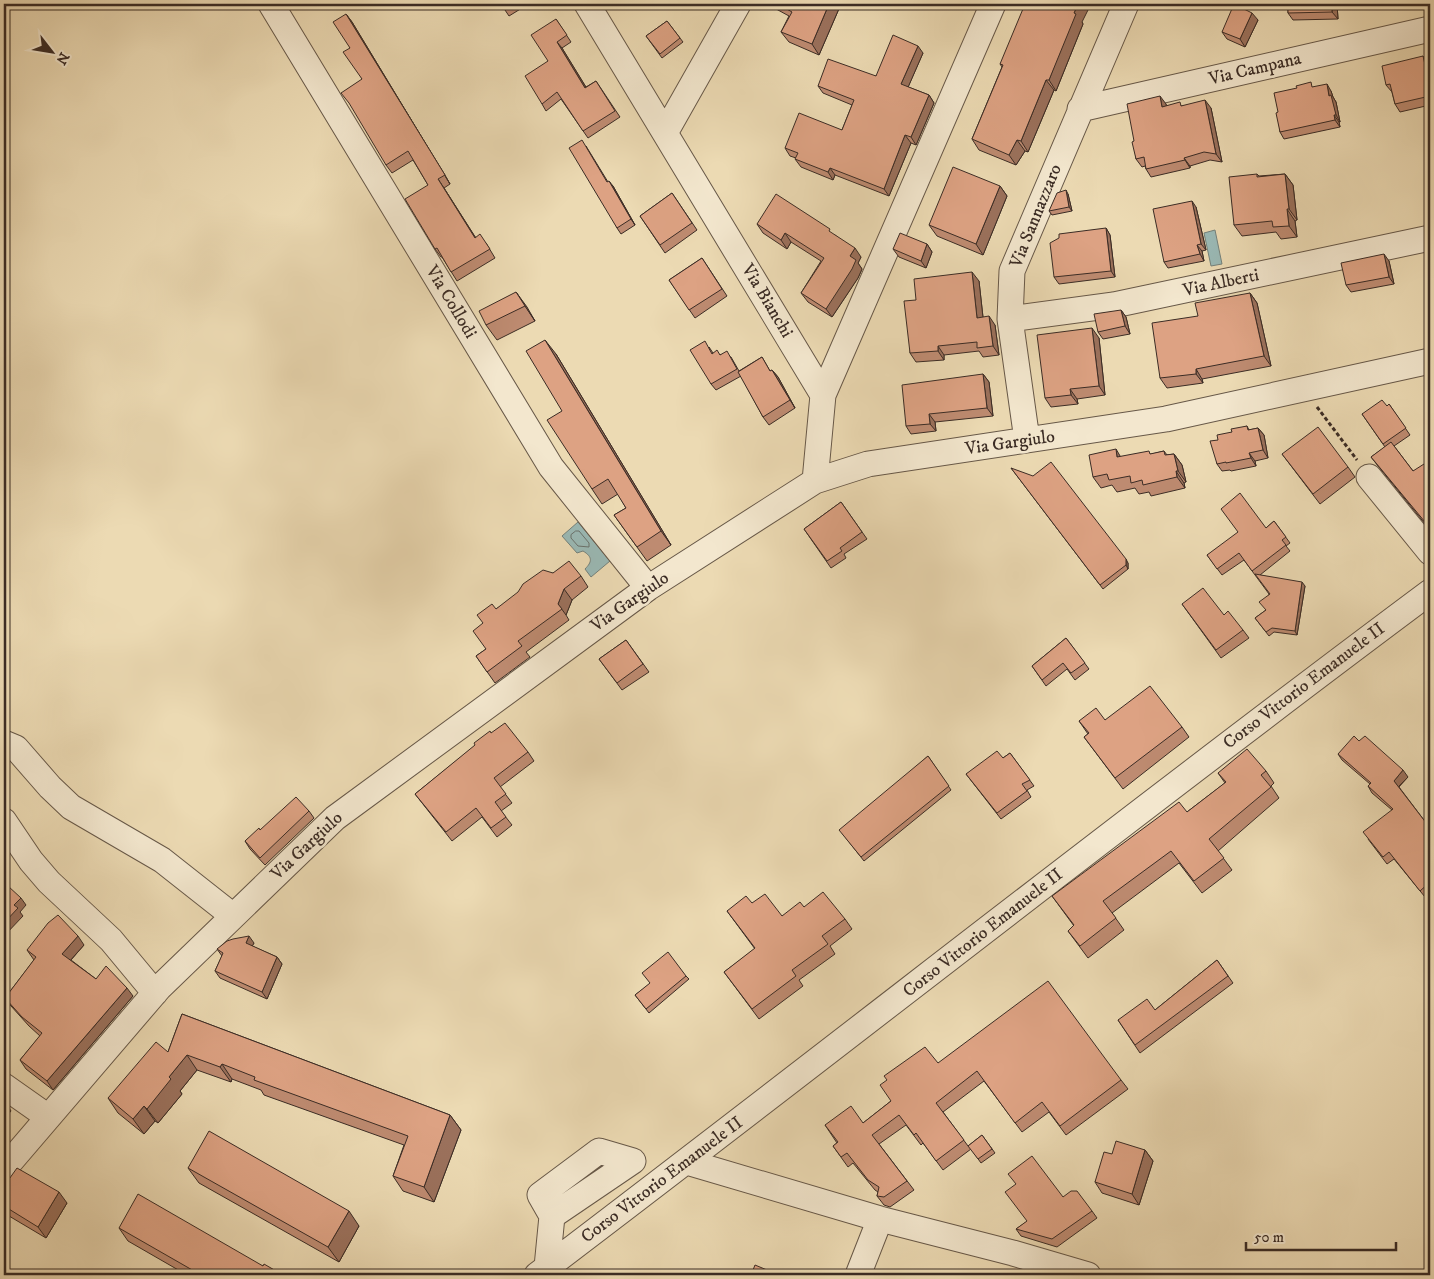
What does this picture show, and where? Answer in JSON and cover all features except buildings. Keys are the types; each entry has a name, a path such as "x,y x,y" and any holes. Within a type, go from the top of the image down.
{"street":[{"name":"Via Collodi","path":"271,4 551,467 648,588"},
{"name":"Via Bianchi","path":"587,4 823,395"},
{"path":"665,133 738,4"},
{"path":"815,481 823,395 993,4"},
{"name":"Via Sannazzaro","path":"1027,440 1010,318 1012,271 1126,4"},
{"name":"Via Campana","path":"1080,109 1430,29"},
{"name":"Via Alberti","path":"1010,318 1114,305 1430,238"},
{"name":"Via Gargiulo","path":"4,1169 155,993 335,818 648,588 815,481 868,464 1166,420 1430,361"},
{"path":"1369,477 1430,552"},
{"name":"Corso Vittorio Emanuele II","path":"542,1271 687,1162 1205,761 1430,592"},
{"path":"4,744 16,748 50,787 71,807 162,860 233,916"},
{"path":"4,821 31,861 49,882 111,940 155,993"},
{"path":"4,1086 48,1116"},
{"path":"687,1162 880,1219 1088,1275"},
{"path":"542,1271 552,1216"},
{"path":"858,1275 880,1219"}],"path":[{"path":"1303,390 1369,477"}],"water":[{"path":"1215,230 1222,264 1211,266 1204,233"},
{"path":"578,522 610,561 591,577 585,569 590,562 589,555 583,551 577,553 562,536"}]}
